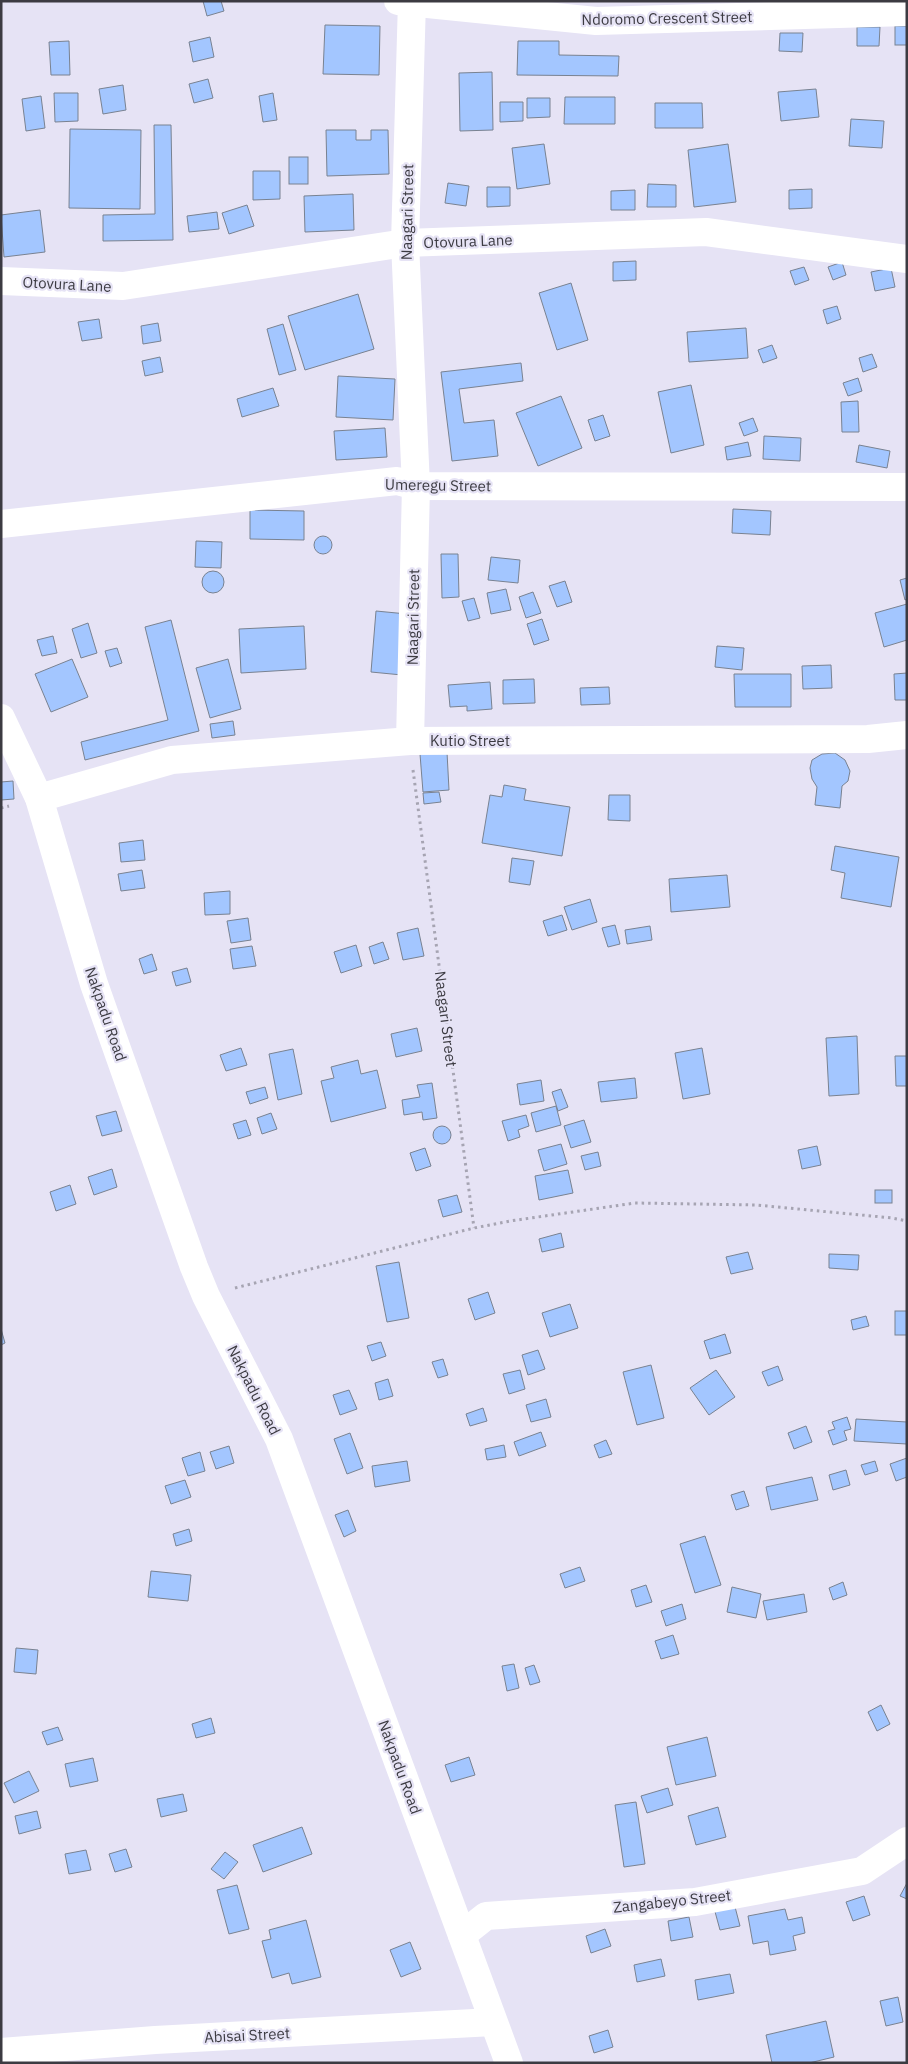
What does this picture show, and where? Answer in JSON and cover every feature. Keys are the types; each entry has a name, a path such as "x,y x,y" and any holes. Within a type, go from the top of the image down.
{"street":[{"name":"Ndoromo Crescent Street","path":"408,2 596,21 907,12"},
{"name":"Naagari Street","path":"408,2 405,243 416,486 410,740"},
{"name":"Otovura Lane","path":"1,281 123,286 405,243 706,232 907,259"},
{"name":"Umeregu Street","path":"1,524 397,481 416,486 907,487"},
{"name":"Nakpadu Road","path":"1,718 39,798 94,984 206,1296 279,1439 509,2063"},
{"name":"Kutio Street","path":"39,798 172,760 410,740 868,739 907,735"},
{"name":"Zangabeyo Street","path":"462,1935 486,1916 695,1902 862,1871 907,1841"},
{"name":"Abisai Street","path":"1,2052 165,2040 493,2022"}],"path":[{"name":"Naagari Street","path":"410,740 474,1228"},
{"path":"206,1296 474,1228 635,1203 757,1205 907,1221"}],"building":[{"path":"203,1 221,1 224,11 207,16"},
{"path":"325,25 380,26 379,75 323,74"},
{"path":"895,26 907,26 907,45 895,45"},
{"path":"857,27 880,27 879,46 857,46"},
{"path":"780,33 803,33 802,52 779,51"},
{"path":"210,37 214,57 193,62 189,42"},
{"path":"69,41 70,75 51,75 49,42"},
{"path":"518,41 559,41 559,55 619,56 618,76 517,75"},
{"path":"492,72 493,130 460,131 459,73"},
{"path":"208,79 213,98 194,103 189,84"},
{"path":"123,85 126,110 103,114 99,89"},
{"path":"816,89 819,117 781,121 778,92"},
{"path":"54,93 78,93 78,121 55,122"},
{"path":"273,93 277,120 263,122 259,96"},
{"path":"41,96 45,128 26,131 22,99"},
{"path":"565,97 615,97 615,124 564,124"},
{"path":"527,98 550,98 550,117 527,118"},
{"path":"500,102 523,102 523,121 500,122"},
{"path":"655,103 702,103 703,128 655,128"},
{"path":"851,119 884,121 882,148 849,146"},
{"path":"154,125 171,125 173,240 103,241 103,215 155,214"},
{"path":"70,129 141,130 140,209 69,208"},
{"path":"326,130 356,130 356,140 371,140 371,130 388,130 389,174 327,176"},
{"path":"544,144 550,184 517,189 512,148"},
{"path":"728,144 736,202 694,207 688,150"},
{"path":"289,157 308,157 308,184 289,184"},
{"path":"253,171 280,171 280,199 253,200"},
{"path":"448,183 469,186 466,206 445,203"},
{"path":"648,184 676,185 676,207 647,207"},
{"path":"487,187 510,187 510,206 487,207"},
{"path":"812,189 812,208 789,209 789,190"},
{"path":"635,190 635,210 611,210 611,191"},
{"path":"353,194 354,230 305,232 304,196"},
{"path":"247,205 254,226 229,234 222,213"},
{"path":"40,210 45,252 4,257 1,215"},
{"path":"217,212 219,229 189,232 187,216"},
{"path":"636,261 636,280 613,281 613,262"},
{"path":"842,262 846,275 833,280 828,267"},
{"path":"804,267 809,280 795,285 790,271"},
{"path":"891,268 895,287 875,291 871,272"},
{"path":"571,283 588,340 557,350 539,293"},
{"path":"358,294 374,349 305,370 288,316"},
{"path":"837,306 841,319 827,324 823,310"},
{"path":"99,319 102,338 82,341 78,322"},
{"path":"158,323 161,341 143,344 141,326"},
{"path":"283,324 296,370 279,375 267,329"},
{"path":"746,328 748,358 689,362 687,332"},
{"path":"772,345 777,358 763,363 758,350"},
{"path":"872,354 877,367 863,372 859,358"},
{"path":"160,357 163,372 145,376 142,361"},
{"path":"521,363 523,381 459,389 464,423 494,420 498,456 452,461 441,372"},
{"path":"338,376 395,379 393,420 336,417"},
{"path":"858,378 862,391 848,396 843,383"},
{"path":"691,385 704,445 671,453 658,392"},
{"path":"273,388 279,406 242,417 237,399"},
{"path":"561,396 582,448 538,466 516,413"},
{"path":"858,401 859,432 842,432 841,402"},
{"path":"603,415 610,436 595,441 588,420"},
{"path":"753,418 758,431 744,436 739,423"},
{"path":"385,428 387,457 336,460 334,431"},
{"path":"764,436 801,438 800,461 763,459"},
{"path":"748,442 751,456 727,460 725,447"},
{"path":"859,445 890,451 887,468 856,462"},
{"path":"733,509 771,511 770,535 732,533"},
{"path":"250,510 304,511 304,540 250,539"},
{"path":"319,536 327,536 332,541 330,552 319,554 314,549 314,541"},
{"path":"196,541 222,542 221,568 195,567"},
{"path":"441,554 458,554 459,597 442,598"},
{"path":"491,557 520,560 518,583 488,580"},
{"path":"213,571 221,574 224,582 221,590 213,593 205,590 202,582 205,574"},
{"path":"907,578 907,599 905,600 900,580"},
{"path":"565,581 572,602 557,607 549,586"},
{"path":"506,589 511,610 491,614 487,593"},
{"path":"533,592 541,613 526,618 519,597"},
{"path":"474,598 480,618 468,621 462,601"},
{"path":"907,604 907,640 884,647 875,613"},
{"path":"376,611 407,614 402,675 371,672"},
{"path":"542,619 549,640 534,645 527,624"},
{"path":"171,620 199,731 85,760 81,742 168,720 145,627"},
{"path":"88,623 97,653 81,658 72,629"},
{"path":"304,626 306,669 241,673 239,629"},
{"path":"53,636 57,653 42,656 37,640"},
{"path":"717,646 744,648 742,670 715,667"},
{"path":"117,648 122,663 110,667 105,651"},
{"path":"72,659 88,697 51,712 35,674"},
{"path":"228,659 241,709 210,718 196,668"},
{"path":"831,665 832,688 803,689 802,666"},
{"path":"907,673 907,700 895,700 894,674"},
{"path":"734,674 791,674 791,707 735,707"},
{"path":"534,679 535,703 503,704 503,680"},
{"path":"490,682 492,709 467,711 467,706 450,707 448,685"},
{"path":"609,687 610,704 581,705 580,688"},
{"path":"233,721 235,735 212,738 210,724"},
{"path":"447,752 449,790 423,792 420,754"},
{"path":"835,753 845,760 850,771 848,781 842,786 840,808 815,805 817,787 812,779 810,768 812,760 822,754"},
{"path":"13,781 14,799 1,800 1,782"},
{"path":"504,785 526,789 524,800 570,807 562,856 482,843 490,795 502,797"},
{"path":"439,792 441,802 424,804 423,793"},
{"path":"609,795 630,795 630,821 608,820"},
{"path":"143,840 145,860 121,862 119,843"},
{"path":"835,846 899,857 891,907 841,898 845,873 831,870"},
{"path":"512,858 534,861 530,885 509,882"},
{"path":"142,870 145,888 121,891 118,874"},
{"path":"727,875 730,907 671,912 669,879"},
{"path":"230,891 230,914 205,915 204,893"},
{"path":"590,899 597,922 572,930 564,907"},
{"path":"562,915 567,930 548,936 543,921"},
{"path":"248,918 251,940 231,943 227,921"},
{"path":"615,925 620,944 608,947 602,928"},
{"path":"650,926 652,940 627,944 625,930"},
{"path":"418,928 424,956 403,960 397,933"},
{"path":"383,942 389,959 374,964 369,947"},
{"path":"356,945 362,966 341,973 334,952"},
{"path":"252,946 256,966 233,969 230,949"},
{"path":"152,954 157,970 144,974 139,959"},
{"path":"187,968 191,982 176,986 172,972"},
{"path":"417,1028 422,1051 396,1057 391,1034"},
{"path":"857,1036 859,1094 829,1096 826,1038"},
{"path":"241,1048 247,1065 226,1071 220,1055"},
{"path":"702,1048 710,1094 683,1099 675,1053"},
{"path":"293,1049 302,1094 278,1100 269,1054"},
{"path":"895,1056 907,1056 907,1086 896,1086"},
{"path":"358,1060 361,1074 377,1070 386,1108 331,1122 321,1081 334,1078 331,1067"},
{"path":"635,1078 637,1098 601,1102 598,1082"},
{"path":"541,1080 544,1101 520,1105 517,1084"},
{"path":"432,1083 437,1118 423,1120 422,1112 404,1115 402,1100 420,1097 417,1085"},
{"path":"265,1087 268,1098 250,1104 246,1092"},
{"path":"561,1089 568,1107 558,1111 552,1092"},
{"path":"556,1106 561,1125 536,1132 531,1113"},
{"path":"116,1111 122,1131 102,1136 96,1116"},
{"path":"271,1113 277,1129 262,1134 257,1118"},
{"path":"526,1115 529,1126 518,1130 520,1137 508,1141 502,1121"},
{"path":"246,1120 251,1135 238,1139 233,1124"},
{"path":"584,1120 591,1142 571,1148 564,1126"},
{"path":"438,1126 446,1126 451,1131 449,1142 438,1144 433,1139 433,1131"},
{"path":"561,1144 567,1164 544,1171 538,1150"},
{"path":"817,1146 821,1165 802,1169 798,1150"},
{"path":"425,1148 431,1166 416,1171 410,1153"},
{"path":"598,1152 601,1166 585,1170 581,1156"},
{"path":"112,1169 117,1187 94,1195 88,1177"},
{"path":"568,1170 573,1193 539,1200 535,1176"},
{"path":"70,1185 76,1204 56,1211 50,1192"},
{"path":"875,1190 892,1190 892,1203 875,1203"},
{"path":"457,1195 462,1212 443,1217 438,1200"},
{"path":"561,1233 564,1247 542,1252 539,1239"},
{"path":"748,1252 753,1269 731,1274 726,1257"},
{"path":"829,1254 859,1255 858,1270 829,1268"},
{"path":"399,1262 409,1318 387,1322 376,1266"},
{"path":"488,1292 495,1313 475,1320 468,1299"},
{"path":"570,1304 578,1328 550,1337 542,1313"},
{"path":"895,1311 907,1311 907,1335 895,1335"},
{"path":"866,1316 869,1326 853,1330 851,1320"},
{"path":"1,1329 5,1343 1,1345"},
{"path":"725,1334 731,1353 710,1359 704,1341"},
{"path":"381,1342 386,1356 372,1361 367,1346"},
{"path":"538,1350 545,1369 528,1375 522,1355"},
{"path":"443,1359 448,1375 438,1378 432,1362"},
{"path":"651,1365 664,1418 637,1425 623,1372"},
{"path":"778,1366 783,1380 768,1386 762,1372"},
{"path":"520,1370 525,1389 509,1394 503,1374"},
{"path":"716,1370 735,1397 709,1415 690,1388"},
{"path":"388,1379 393,1396 379,1400 375,1383"},
{"path":"349,1390 357,1409 340,1415 333,1395"},
{"path":"546,1399 551,1417 531,1422 526,1405"},
{"path":"483,1408 487,1421 470,1426 466,1414"},
{"path":"847,1417 851,1429 844,1431 847,1440 833,1445 828,1431 835,1429 832,1422"},
{"path":"856,1419 907,1422 907,1444 854,1441"},
{"path":"806,1426 812,1442 794,1449 788,1433"},
{"path":"541,1432 546,1446 519,1456 514,1442"},
{"path":"350,1433 363,1468 347,1474 334,1439"},
{"path":"606,1440 612,1454 599,1458 594,1445"},
{"path":"504,1445 506,1457 487,1460 485,1449"},
{"path":"229,1446 234,1463 216,1469 210,1452"},
{"path":"200,1452 205,1471 188,1476 182,1458"},
{"path":"907,1458 907,1477 896,1481 890,1464"},
{"path":"407,1461 410,1481 375,1487 372,1466"},
{"path":"875,1461 878,1471 865,1475 861,1465"},
{"path":"846,1470 850,1485 833,1490 829,1475"},
{"path":"812,1477 818,1500 771,1510 766,1487"},
{"path":"185,1480 191,1497 171,1504 165,1486"},
{"path":"744,1491 749,1506 736,1510 731,1495"},
{"path":"348,1510 356,1531 344,1537 335,1515"},
{"path":"189,1529 192,1541 176,1546 173,1534"},
{"path":"705,1536 721,1585 695,1593 680,1544"},
{"path":"580,1567 585,1581 565,1588 560,1574"},
{"path":"151,1571 191,1575 188,1601 148,1597"},
{"path":"843,1582 847,1595 833,1600 829,1588"},
{"path":"646,1585 652,1602 636,1607 631,1590"},
{"path":"732,1587 761,1594 756,1618 727,1612"},
{"path":"804,1594 807,1612 767,1620 763,1601"},
{"path":"682,1604 686,1619 666,1626 661,1611"},
{"path":"673,1635 679,1654 661,1659 655,1641"},
{"path":"16,1648 38,1650 36,1674 14,1672"},
{"path":"514,1664 519,1688 507,1691 502,1666"},
{"path":"534,1665 540,1682 530,1685 525,1668"},
{"path":"881,1705 890,1724 877,1731 868,1712"},
{"path":"211,1718 215,1733 196,1738 192,1724"},
{"path":"58,1727 63,1740 47,1745 42,1732"},
{"path":"707,1737 716,1776 676,1785 667,1747"},
{"path":"469,1757 475,1775 451,1782 445,1765"},
{"path":"93,1758 98,1781 70,1787 65,1764"},
{"path":"29,1771 39,1791 14,1803 4,1783"},
{"path":"668,1788 673,1805 647,1813 641,1796"},
{"path":"183,1794 187,1811 161,1817 157,1799"},
{"path":"636,1802 645,1864 624,1867 615,1805"},
{"path":"718,1807 726,1837 696,1845 688,1816"},
{"path":"37,1811 41,1828 19,1834 15,1816"},
{"path":"302,1827 312,1854 263,1872 253,1845"},
{"path":"126,1849 132,1867 115,1872 109,1854"},
{"path":"86,1850 91,1870 69,1874 65,1854"},
{"path":"225,1852 238,1862 224,1879 211,1869"},
{"path":"907,1883 907,1899 900,1896"},
{"path":"237,1885 249,1929 229,1934 217,1890"},
{"path":"864,1896 870,1915 853,1921 846,1902"},
{"path":"734,1903 740,1926 720,1930 714,1908"},
{"path":"785,1909 788,1920 802,1917 805,1933 793,1936 796,1950 770,1955 768,1941 753,1944 748,1916"},
{"path":"689,1917 693,1937 671,1941 668,1921"},
{"path":"306,1920 321,1977 292,1984 289,1973 272,1978 262,1941 271,1939 269,1930"},
{"path":"605,1929 611,1946 591,1953 586,1936"},
{"path":"410,1942 421,1969 401,1977 390,1950"},
{"path":"661,1959 665,1976 637,1982 634,1965"},
{"path":"730,1974 734,1993 698,2000 695,1980"},
{"path":"898,1997 903,2022 886,2026 880,2001"},
{"path":"826,2021 834,2057 809,2063 772,2063 766,2035"},
{"path":"608,2030 613,2047 594,2053 589,2036"}]}
